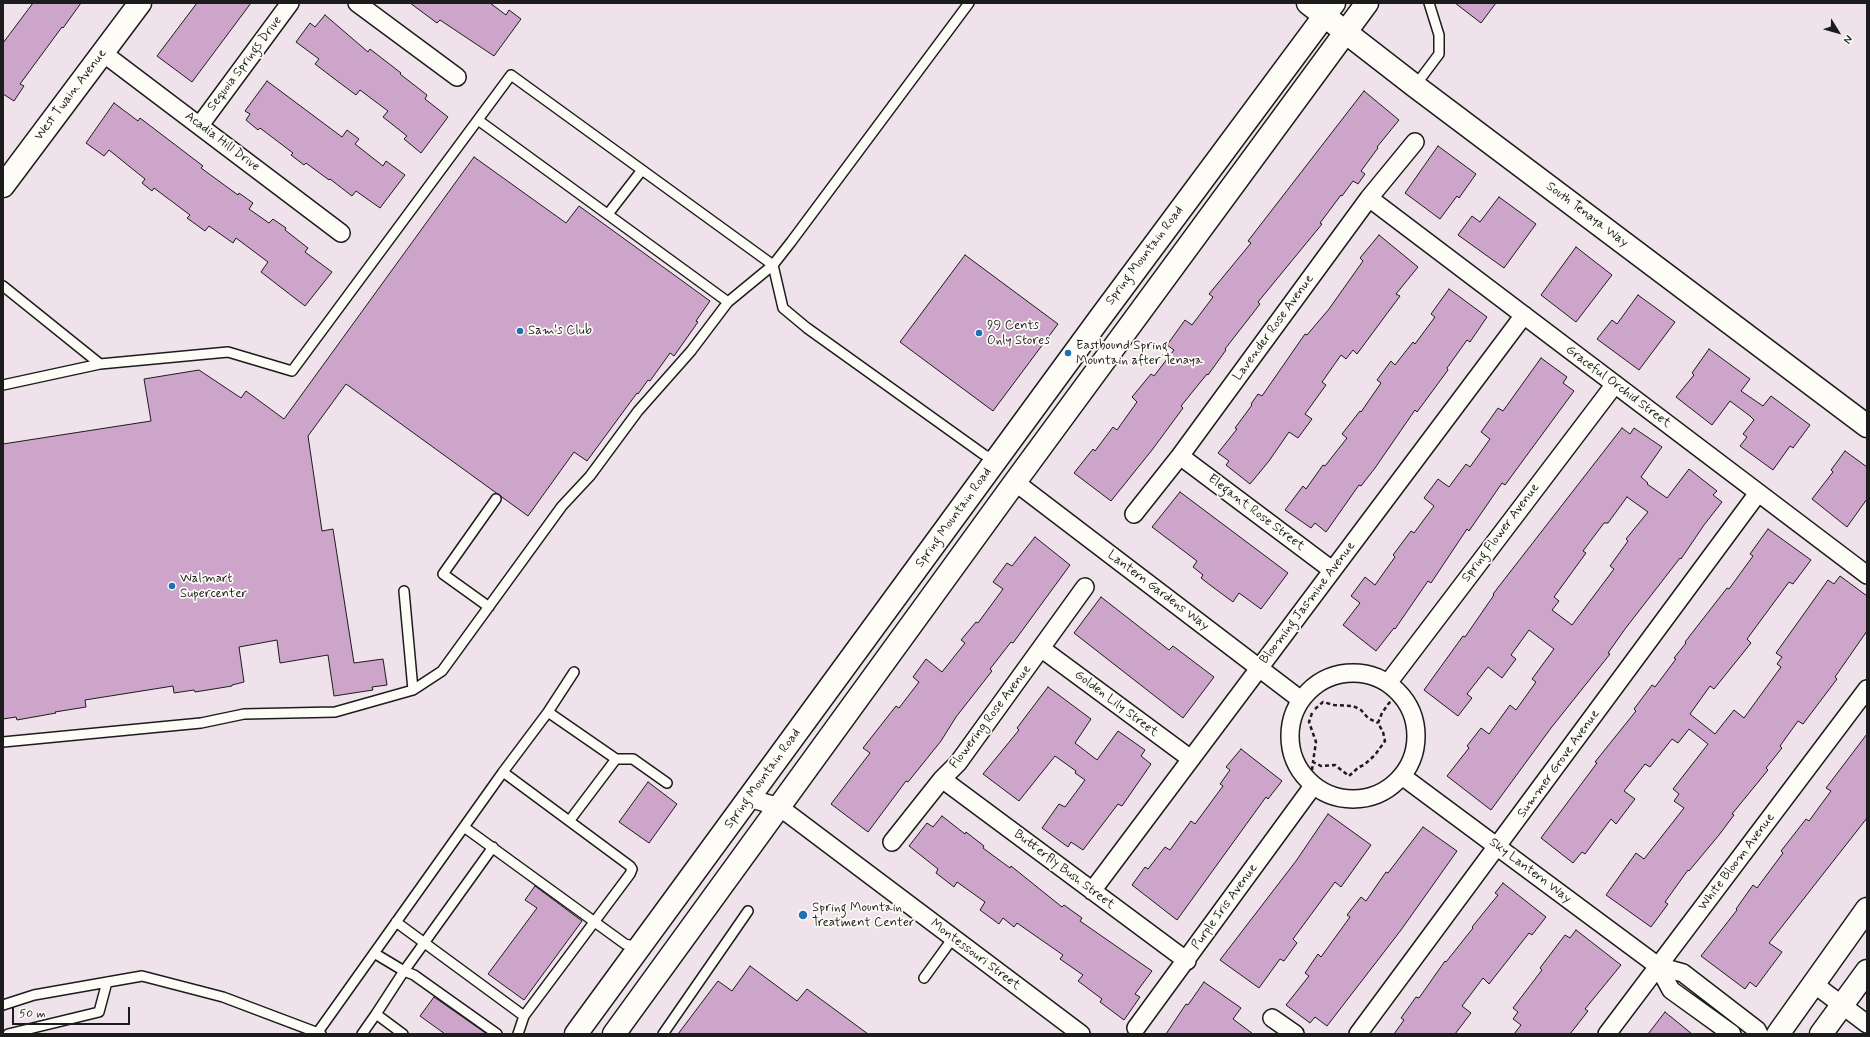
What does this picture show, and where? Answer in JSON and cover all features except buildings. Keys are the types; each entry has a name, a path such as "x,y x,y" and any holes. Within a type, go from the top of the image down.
{"main road":[{"name":"West Twain Avenue","path":"3,186 140,3"},
{"path":"614,1034 1015,482 1367,3"},
{"name":"South Tenaya Way","path":"1322,7 1346,32 1415,86 1867,426"},
{"name":"Spring Mountain Road","path":"576,1034 1100,318 1322,7"},
{"path":"1015,482 1013,471 1014,462 1068,383 1100,318"},
{"path":"939,588 993,485 996,461"},
{"path":"1778,1034 1867,909"},
{"path":"1821,1034 1867,970"}],"street":[{"name":"Sequoia Springs Drive","path":"200,125 290,3"},
{"path":"357,3 457,77"},
{"name":"Acadia Hill Drive","path":"103,53 341,233"},
{"name":"Lavender Rose Avenue","path":"1134,514 1180,456 1370,198 1415,142"},
{"name":"Graceful Orchid Street","path":"1370,198 1867,575"},
{"name":"Blooming Jasmine Avenue","path":"1092,891 1524,315"},
{"name":"Spring Flower Avenue","path":"1388,683 1614,384"},
{"name":"Elegant Rose Street","path":"1180,456 1332,570"},
{"name":"Lantern Gardens Way","path":"1015,482 1301,700"},
{"name":"Summer Grove Avenue","path":"1358,1034 1498,847 1758,492"},
{"name":"Flowering Rose Avenue","path":"892,842 942,779 958,763 1042,649 1085,587"},
{"name":"Golden Lily Street","path":"1042,649 1191,759"},
{"path":"1351,673 1370,675 1388,683 1401,695 1413,716 1416,737 1413,757 1402,776 1388,789 1369,798 1350,800 1330,796 1308,781 1300,772 1292,755 1290,736 1292,717 1301,700 1314,686 1332,676 1351,673"},
{"name":"White Bloom Avenue","path":"1607,1034 1867,690"},
{"name":"Sky Lantern Way","path":"1402,776 1658,966 1683,973 1757,1030 1760,1034"},
{"name":"Butterfly Bush Street","path":"942,779 1187,961"},
{"name":"Purple Iris Avenue","path":"1136,1028 1187,961 1308,781"},
{"name":"Montessouri Street","path":"750,798 779,807 1081,1034"},
{"name":"Sky Lantern Way","path":"1658,966 1671,990 1732,1034"},
{"path":"1814,984 1867,1024"},
{"path":"1272,1018 1295,1034"}],"lane":[{"path":"3,742 201,723 244,714 335,712 413,690 442,671 562,506 590,476 638,411 691,351 728,302 773,265 969,3"},
{"path":"1415,86 1439,54 1439,35 1428,3"},
{"path":"3,386 100,364 228,352 292,371 511,74 773,265 783,308 807,328 983,454 996,461"},
{"path":"478,120 728,302"},
{"path":"608,214 642,170"},
{"path":"3,286 100,364"},
{"path":"489,608 443,574 496,499"},
{"path":"404,591 413,690"},
{"path":"3,1005 34,995 142,976 223,997 320,1033 374,953 503,772 548,712 574,672"},
{"path":"548,712 616,759 633,759 667,783"},
{"path":"570,820 616,759"},
{"path":"503,772 570,820 632,869 524,1016 518,1034"},
{"path":"464,827 624,944 640,947"},
{"path":"362,1034 404,971 493,847"},
{"path":"663,1034 748,911"},
{"path":"396,922 524,1016"},
{"path":"924,978 953,938"},
{"path":"374,953 404,971 414,975 497,1034"},
{"path":"8,1034 99,1012 107,982"},
{"path":"376,1014 403,1034"}],"path":[{"path":"1378,723 1382,713 1389,703 1401,695"},
{"path":"1308,781 1316,742 1309,722 1310,716 1316,707 1323,702 1334,705 1353,706 1361,710 1368,718 1378,723 1383,732 1385,741 1375,755 1349,776 1335,765 1321,766 1313,762"}],"place":[{"name":"Sam's Club","path":"520,331"},
{"name":"99 Cents Only Stores","path":"979,333"},
{"name":"Eastbound Spring Mountain after Tenaya","path":"1068,353"},
{"name":"Walmart Supercenter","path":"172,586"},
{"name":"Spring Mountain Treatment Center","path":"803,915"}]}
